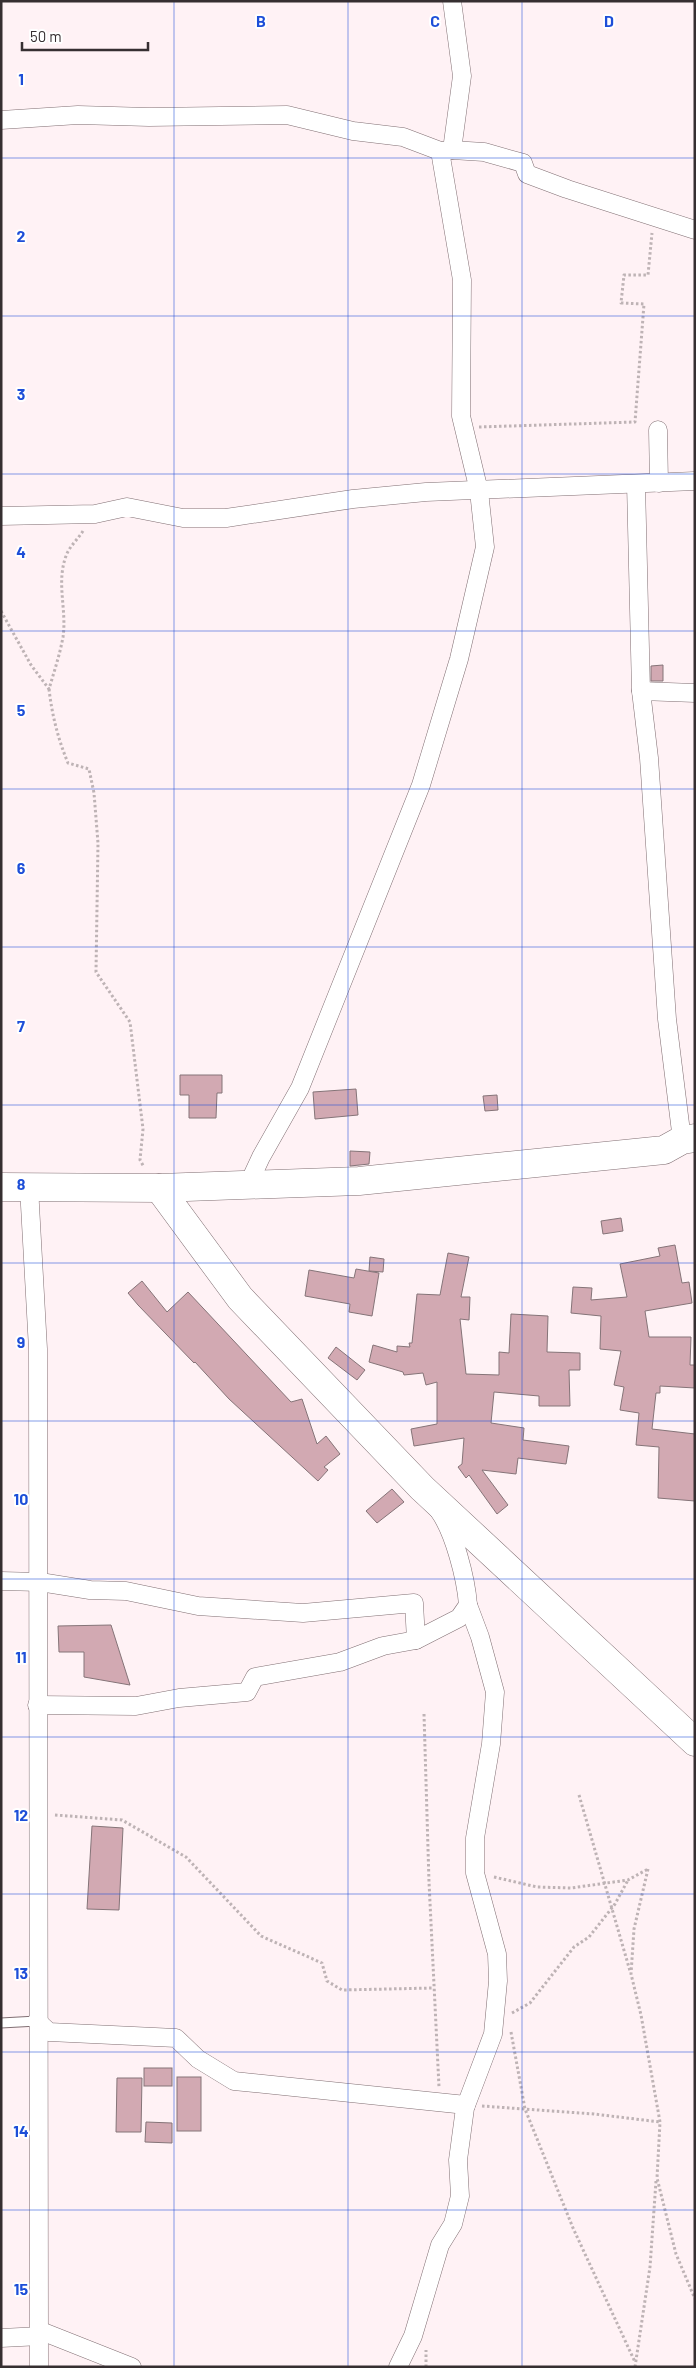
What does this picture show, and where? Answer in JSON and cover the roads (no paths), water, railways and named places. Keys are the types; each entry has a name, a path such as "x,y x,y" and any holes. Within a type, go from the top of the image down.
{"main road":[{"path":"1,1187 159,1188 359,1181 664,1150 688,1139"},
{"path":"159,1188 240,1298 422,1488 695,1742"}],"street":[{"path":"248,1185 261,1157 300,1088 421,785 459,659 485,547 479,491 461,416 462,280 442,170 462,76 452,1"},
{"path":"1,120 78,115 149,117 287,115 353,130 403,137 446,150 484,152 523,163 527,174 567,189 695,230"},
{"path":"658,430 659,483"},
{"path":"1,516 95,514 126,507 183,518 226,518 353,499 426,492 695,482"},
{"path":"636,484 641,691 649,758 667,1019 688,1139"},
{"path":"641,691 695,693"},
{"path":"29,1186 38,1349 40,1582 38,1705 40,1813 37,2021 41,2333 39,2367"},
{"path":"398,2367 413,2336 440,2245 453,2224 460,2196 458,2160 466,2105 501,2018 497,1954 475,1873 475,1838 491,1744 495,1692 480,1637 468,1605 457,1556 445,1520 422,1488"},
{"path":"1,1581 40,1582 90,1590 126,1591 198,1606 303,1613 414,1603 416,1640"},
{"path":"38,1705 136,1706 179,1698 247,1692 255,1677 340,1662 383,1646 416,1640 459,1618 468,1605"},
{"path":"37,2021 50,2032 176,2038 198,2059 234,2080 466,2105"},
{"path":"1,2338 41,2333 132,2367"}],"lane":[{"path":"1,2024 37,2021"}]}
